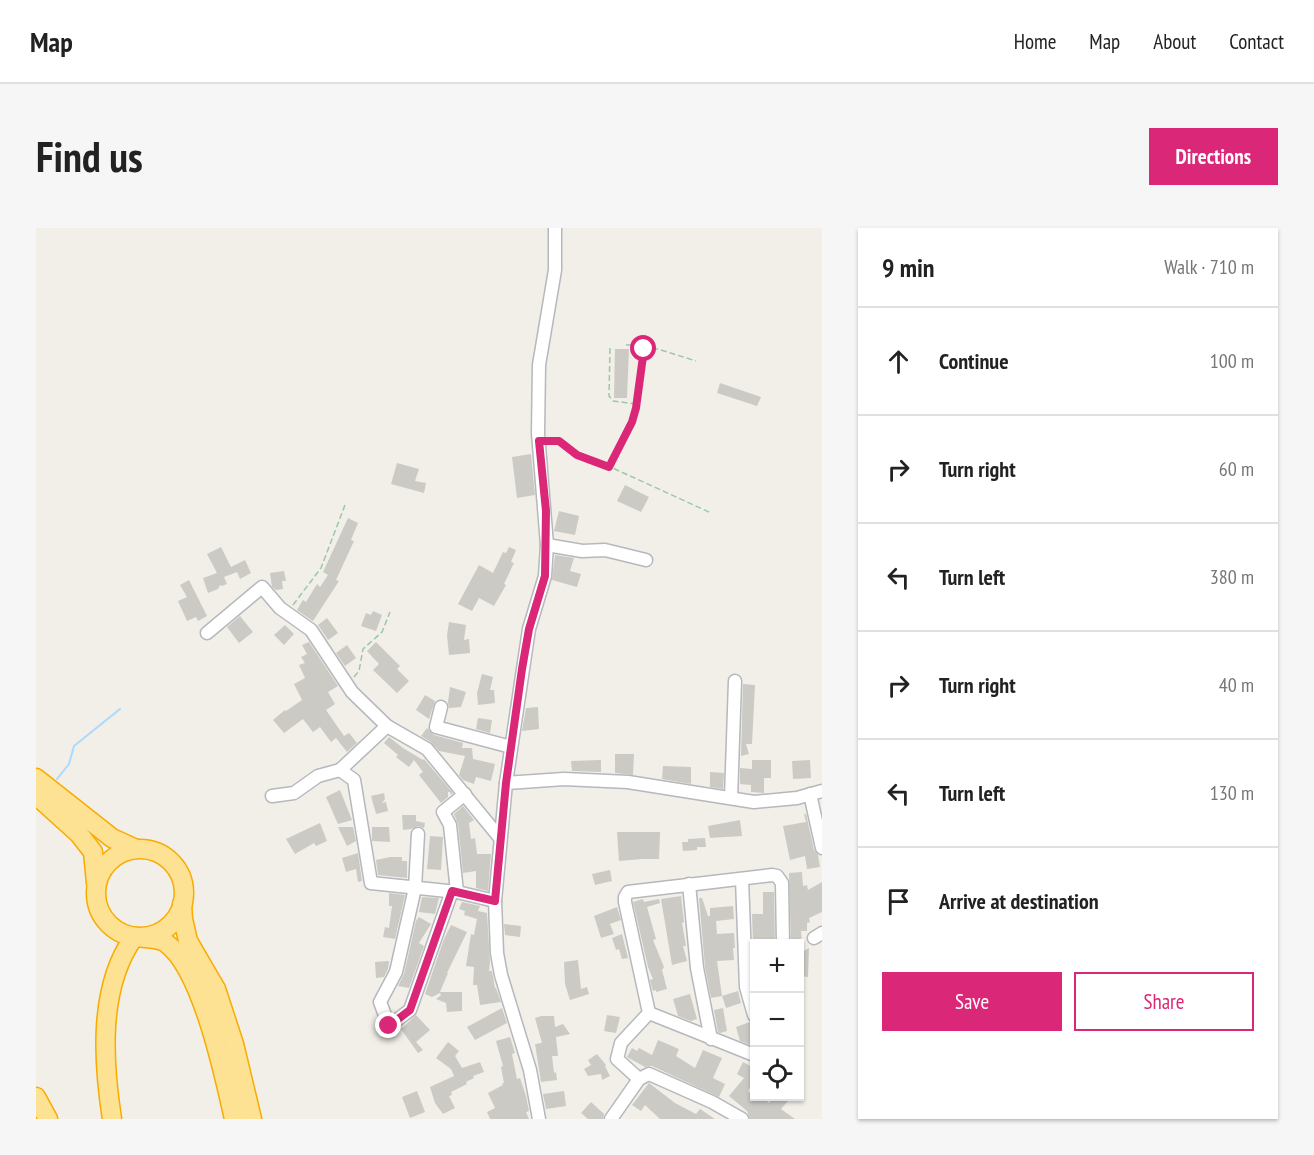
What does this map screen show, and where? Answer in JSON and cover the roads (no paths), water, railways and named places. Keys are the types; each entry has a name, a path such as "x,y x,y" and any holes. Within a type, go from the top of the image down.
{"highway":[{"path":"36,778 112,838 134,848 152,850 164,855 181,877 184,890 178,916 171,925 160,933 134,937 124,950 117,969 107,1023 107,1065 112,1119"},
{"path":"36,795 79,834 93,852 95,898 108,924 134,937 164,942 181,959 192,979 217,1044 234,1119"},
{"path":"96,883 109,860 121,852 134,848"},
{"path":"182,904 188,941 216,989 234,1044 252,1119"},
{"path":"36,1097 48,1119"}],"street":[{"path":"539,1119 530,1070 501,975 497,953 495,901 506,783 529,629 545,576 547,544 539,441 539,365 555,270 555,228"},
{"path":"547,544 582,551 605,550 646,560"},
{"path":"207,633 262,587 280,608 311,630 352,692 387,726 427,749 500,838"},
{"path":"731,798 735,681"},
{"path":"441,707 436,727 511,747"},
{"path":"272,796 294,793 318,776 340,770 387,726"},
{"path":"340,770 354,780 371,883 454,891 495,901"},
{"path":"506,783 564,779 628,782 754,802 797,798 816,793 822,848"},
{"path":"418,834 415,888 396,972 380,1002 389,1026 410,1010 454,891 450,825 443,812 465,794"},
{"path":"649,1013 625,897 628,892 772,875 780,879 782,883 783,939"},
{"path":"742,879 746,987 750,1001"},
{"path":"688,884 697,968 711,1039"},
{"path":"649,1013 750,1054"},
{"path":"639,1078 617,1059 619,1048 649,1013"},
{"path":"611,1119 639,1078 649,1074 712,1102 742,1119"}],"waterway":[{"path":"57,779 69,764 74,746 120,709"}]}
